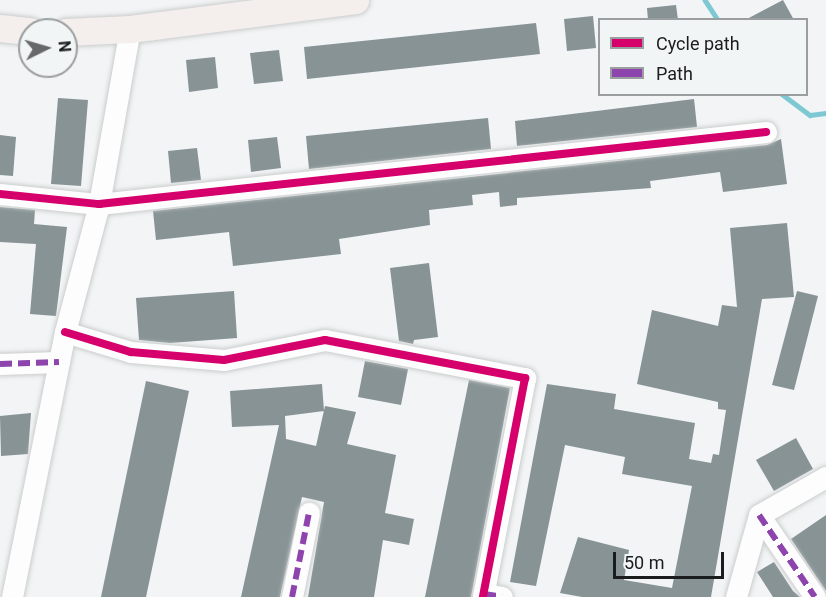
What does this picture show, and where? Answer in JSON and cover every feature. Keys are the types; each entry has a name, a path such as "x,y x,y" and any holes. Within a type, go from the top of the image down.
{"main road":[{"path":"78,31 130,29 355,0"},
{"path":"0,28 18,30"}],"street":[{"path":"12,597 65,332 99,204 130,29"},
{"path":"0,194 99,204 766,132"},
{"path":"65,332 131,352 224,360 325,340 525,378 490,596"},
{"path":"0,364 59,362"},
{"path":"736,597 759,515 826,477"},
{"path":"292,597 309,513"},
{"path":"759,515 814,597"}],"building":[{"path":"783,0 793,18 749,18"},
{"path":"676,5 678,18 648,18 647,8"},
{"path":"593,16 596,48 567,51 564,19"},
{"path":"536,23 540,54 307,79 304,47"},
{"path":"279,50 283,81 254,84 250,53"},
{"path":"215,57 218,88 189,92 186,60"},
{"path":"58,98 88,100 81,186 51,184"},
{"path":"694,99 697,127 517,146 515,121"},
{"path":"488,118 491,149 309,169 306,136"},
{"path":"0,135 16,137 13,176 0,175"},
{"path":"277,137 281,168 251,172 248,140"},
{"path":"781,139 787,184 723,192 720,172 650,181 651,188 517,198 517,205 500,207 499,192 472,195 473,205 429,210 430,225 339,239 341,254 233,266 229,232 156,240 153,211 767,145"},
{"path":"197,148 201,180 171,183 168,151"},
{"path":"0,207 35,210 34,224 67,227 56,316 30,314 36,244 0,242"},
{"path":"787,223 794,297 762,299 711,597 582,597 560,593 578,537 629,550 624,580 672,588 692,486 622,474 625,457 565,445 536,586 510,582 547,384 616,394 614,409 695,423 689,459 711,463 713,454 719,455 726,410 718,409 718,402 637,384 652,310 718,326 722,305 737,307 730,228"},
{"path":"429,263 438,337 414,340 413,344 399,341 390,268"},
{"path":"234,291 237,338 170,343 139,340 136,298"},
{"path":"797,291 818,296 794,390 772,385"},
{"path":"365,361 408,369 401,405 358,397"},
{"path":"469,380 510,388 471,597 425,597"},
{"path":"146,381 189,391 168,493 146,597 101,597"},
{"path":"322,384 324,411 325,406 356,412 347,444 396,455 385,513 414,519 409,545 383,540 374,597 308,597 324,502 302,497 280,597 241,597 279,425 232,427 230,391","holes":["324,411 316,446 286,439 285,416"]},
{"path":"31,413 28,454 1,456 0,416"},
{"path":"796,438 813,469 774,491 756,460"},
{"path":"826,515 826,591 791,539"},
{"path":"774,562 793,591 800,597 773,597 757,572"}],"waterway":[{"path":"705,0 717,18"},
{"path":"785,96 810,115 826,113"}],"marked path":[{"path":"0,364 59,362"},
{"path":"292,597 309,513"},
{"path":"759,515 815,597"},
{"path":"484,594 502,597"}],"cycle path":[{"path":"0,194 99,204 766,132"},
{"path":"65,332 131,352 224,360 325,340 525,378 483,597"}]}
